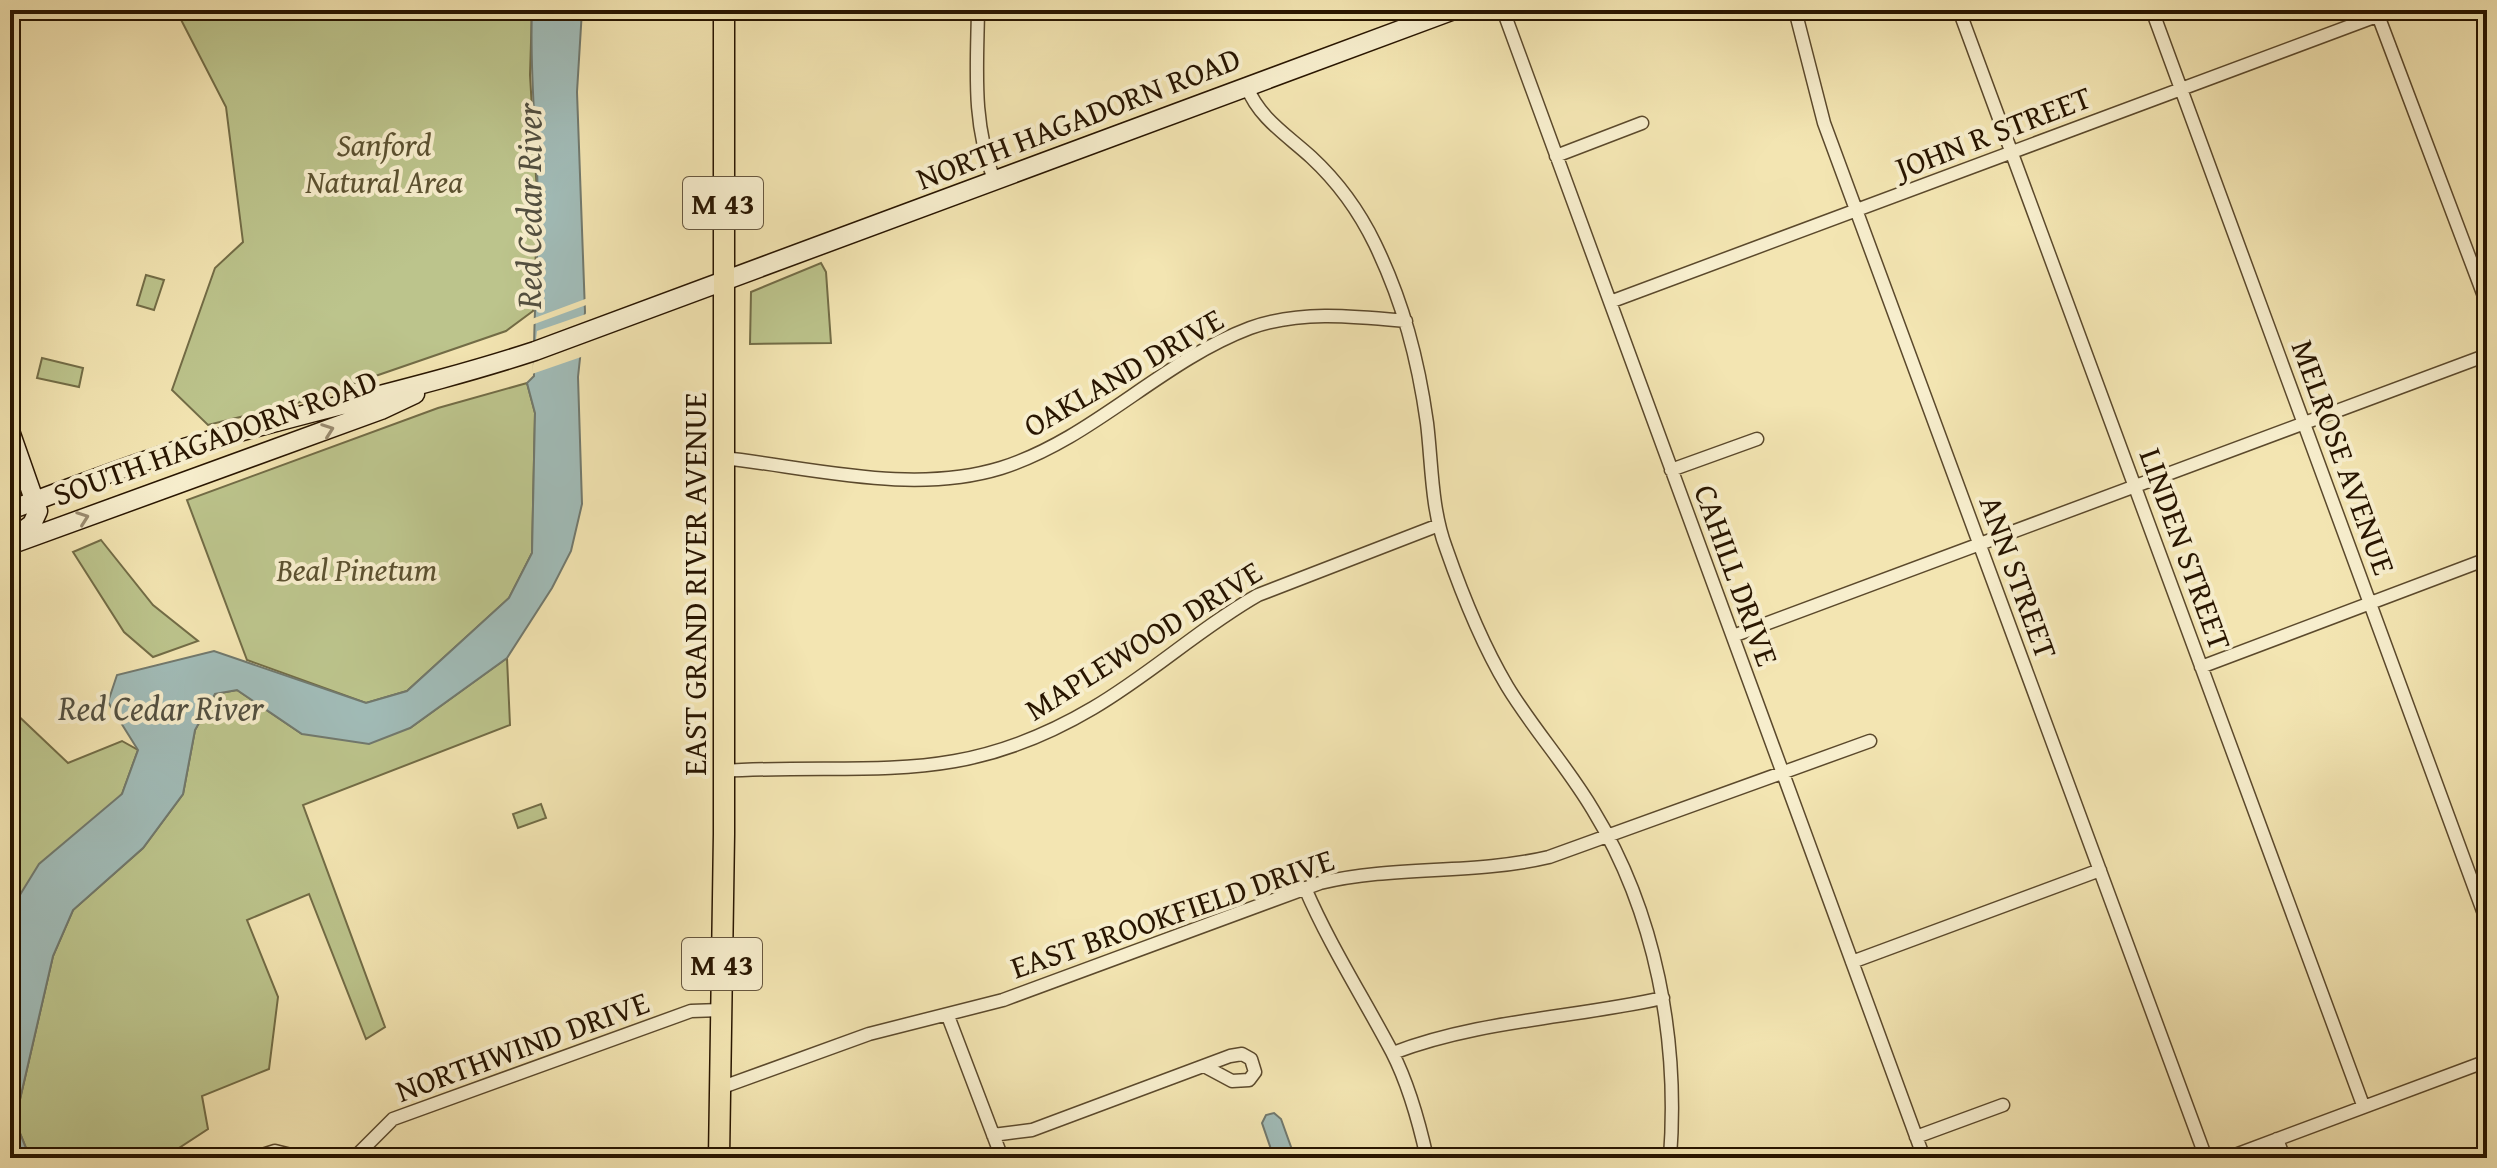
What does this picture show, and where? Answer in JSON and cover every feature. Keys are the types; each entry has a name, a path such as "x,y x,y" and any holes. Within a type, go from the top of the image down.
{"main road":[{"name":"EAST GRAND RIVER AVENUE","path":"719,1158 724,10"}],"street":[{"path":"978,10 979,138 994,180"},
{"name":"NORTH HAGADORN ROAD","path":"724,284 994,180 1454,10"},
{"name":"CAHILL DRIVE","path":"1503,10 1924,1158"},
{"name":"ANN STREET","path":"1795,10 1812,87 1856,211 2206,1158"},
{"name":"LINDEN STREET","path":"1959,10 2363,1105"},
{"name":"MELROSE AVENUE","path":"2152,10 2487,922"},
{"name":"JOHN R STREET","path":"1610,302 2181,90 2377,13 2393,10"},
{"path":"2377,13 2487,304"},
{"path":"1247,87 1253,103 1266,118 1312,158 1348,197 1374,242 1406,321 1421,381 1439,525 1469,603 1505,683 1570,774 1608,837 1633,893 1663,998 1671,1077 1670,1158"},
{"path":"1556,156 1642,123"},
{"name":"SOUTH HAGADORN ROAD","path":"10,510 193,445 376,395 439,382 724,284"},
{"name":"OAKLAND DRIVE","path":"724,458 887,478 938,479 975,474 1024,460 1065,440 1216,344 1251,328 1320,315 1406,321"},
{"path":"1733,636 2487,355"},
{"name":"SOUTH HAGADORN ROAD","path":"10,542 381,410 439,382"},
{"path":"10,431 35,501 35,520 10,542"},
{"path":"1671,470 1757,439"},
{"name":"MAPLEWOOD DRIVE","path":"723,771 915,769 988,756 1060,727 1095,707 1230,611 1258,595 1439,525"},
{"path":"2201,667 2487,559"},
{"name":"EAST BROOKFIELD DRIVE","path":"720,1088 869,1034 1016,996 1305,888 1374,873 1515,864 1608,837 1870,741"},
{"path":"1852,962 2100,870"},
{"path":"1305,888 1328,942 1393,1053 1416,1112 1427,1158"},
{"path":"1393,1053 1476,1028 1581,1015 1663,998"},
{"name":"NORTHWIND DRIVE","path":"354,1158 393,1119 691,1011 721,1010"},
{"path":"948,1016 1002,1158"},
{"path":"2227,1158 2487,1061"},
{"path":"993,1135 1032,1130 1204,1066"},
{"path":"1916,1137 2003,1105"},
{"path":"2277,1139 2284,1158"},
{"path":"253,1158 275,1151 303,1158"}],"green space":[{"name":"Sanford Natural Area","path":"176,10 532,10 530,75 538,210 533,311 506,331 297,403 208,425 172,390 215,268 243,242 226,107"},
{"path":"821,263 826,272 831,343 750,344 751,292"},
{"path":"146,275 164,280 154,310 137,305"},
{"path":"42,358 83,368 79,387 37,378"},
{"name":"Beal Pinetum","path":"527,383 535,413 532,553 509,598 407,691 366,703 247,660 187,500 438,408"},
{"path":"101,540 153,605 198,641 153,657 124,632 73,552"},
{"path":"507,658 510,725 303,805 385,1027 366,1039 309,894 247,920 278,997 269,1069 202,1096 208,1129 173,1152 178,1158 159,1158 150,1152 133,1158 30,1158 15,1121 53,956 73,910 143,848 183,794 195,730 215,694 237,690 302,734 410,728"},
{"path":"10,708 68,763 122,741 138,750 122,794 10,911"},
{"path":"541,804 546,818 518,828 513,814"}],"water":[{"name":"Red Cedar River","path":"532,10 582,10 577,92 585,312 578,377 582,504 571,551 552,588 507,658 410,728 369,744 302,734 237,690 215,694 195,730 183,794 143,848 73,910 53,956 15,1121 30,1158 10,1158 10,911 39,864 122,794 138,750 108,702 117,675 214,651 366,703 407,691 509,598 532,553 535,413 527,383 534,376 538,211"},
{"path":"1274,1113 1281,1119 1295,1158 1274,1158 1262,1123 1266,1115"}],"pier":[{"path":"588,298 589,304 529,326 529,320"},
{"path":"589,313 584,356 532,374 537,331"}]}
